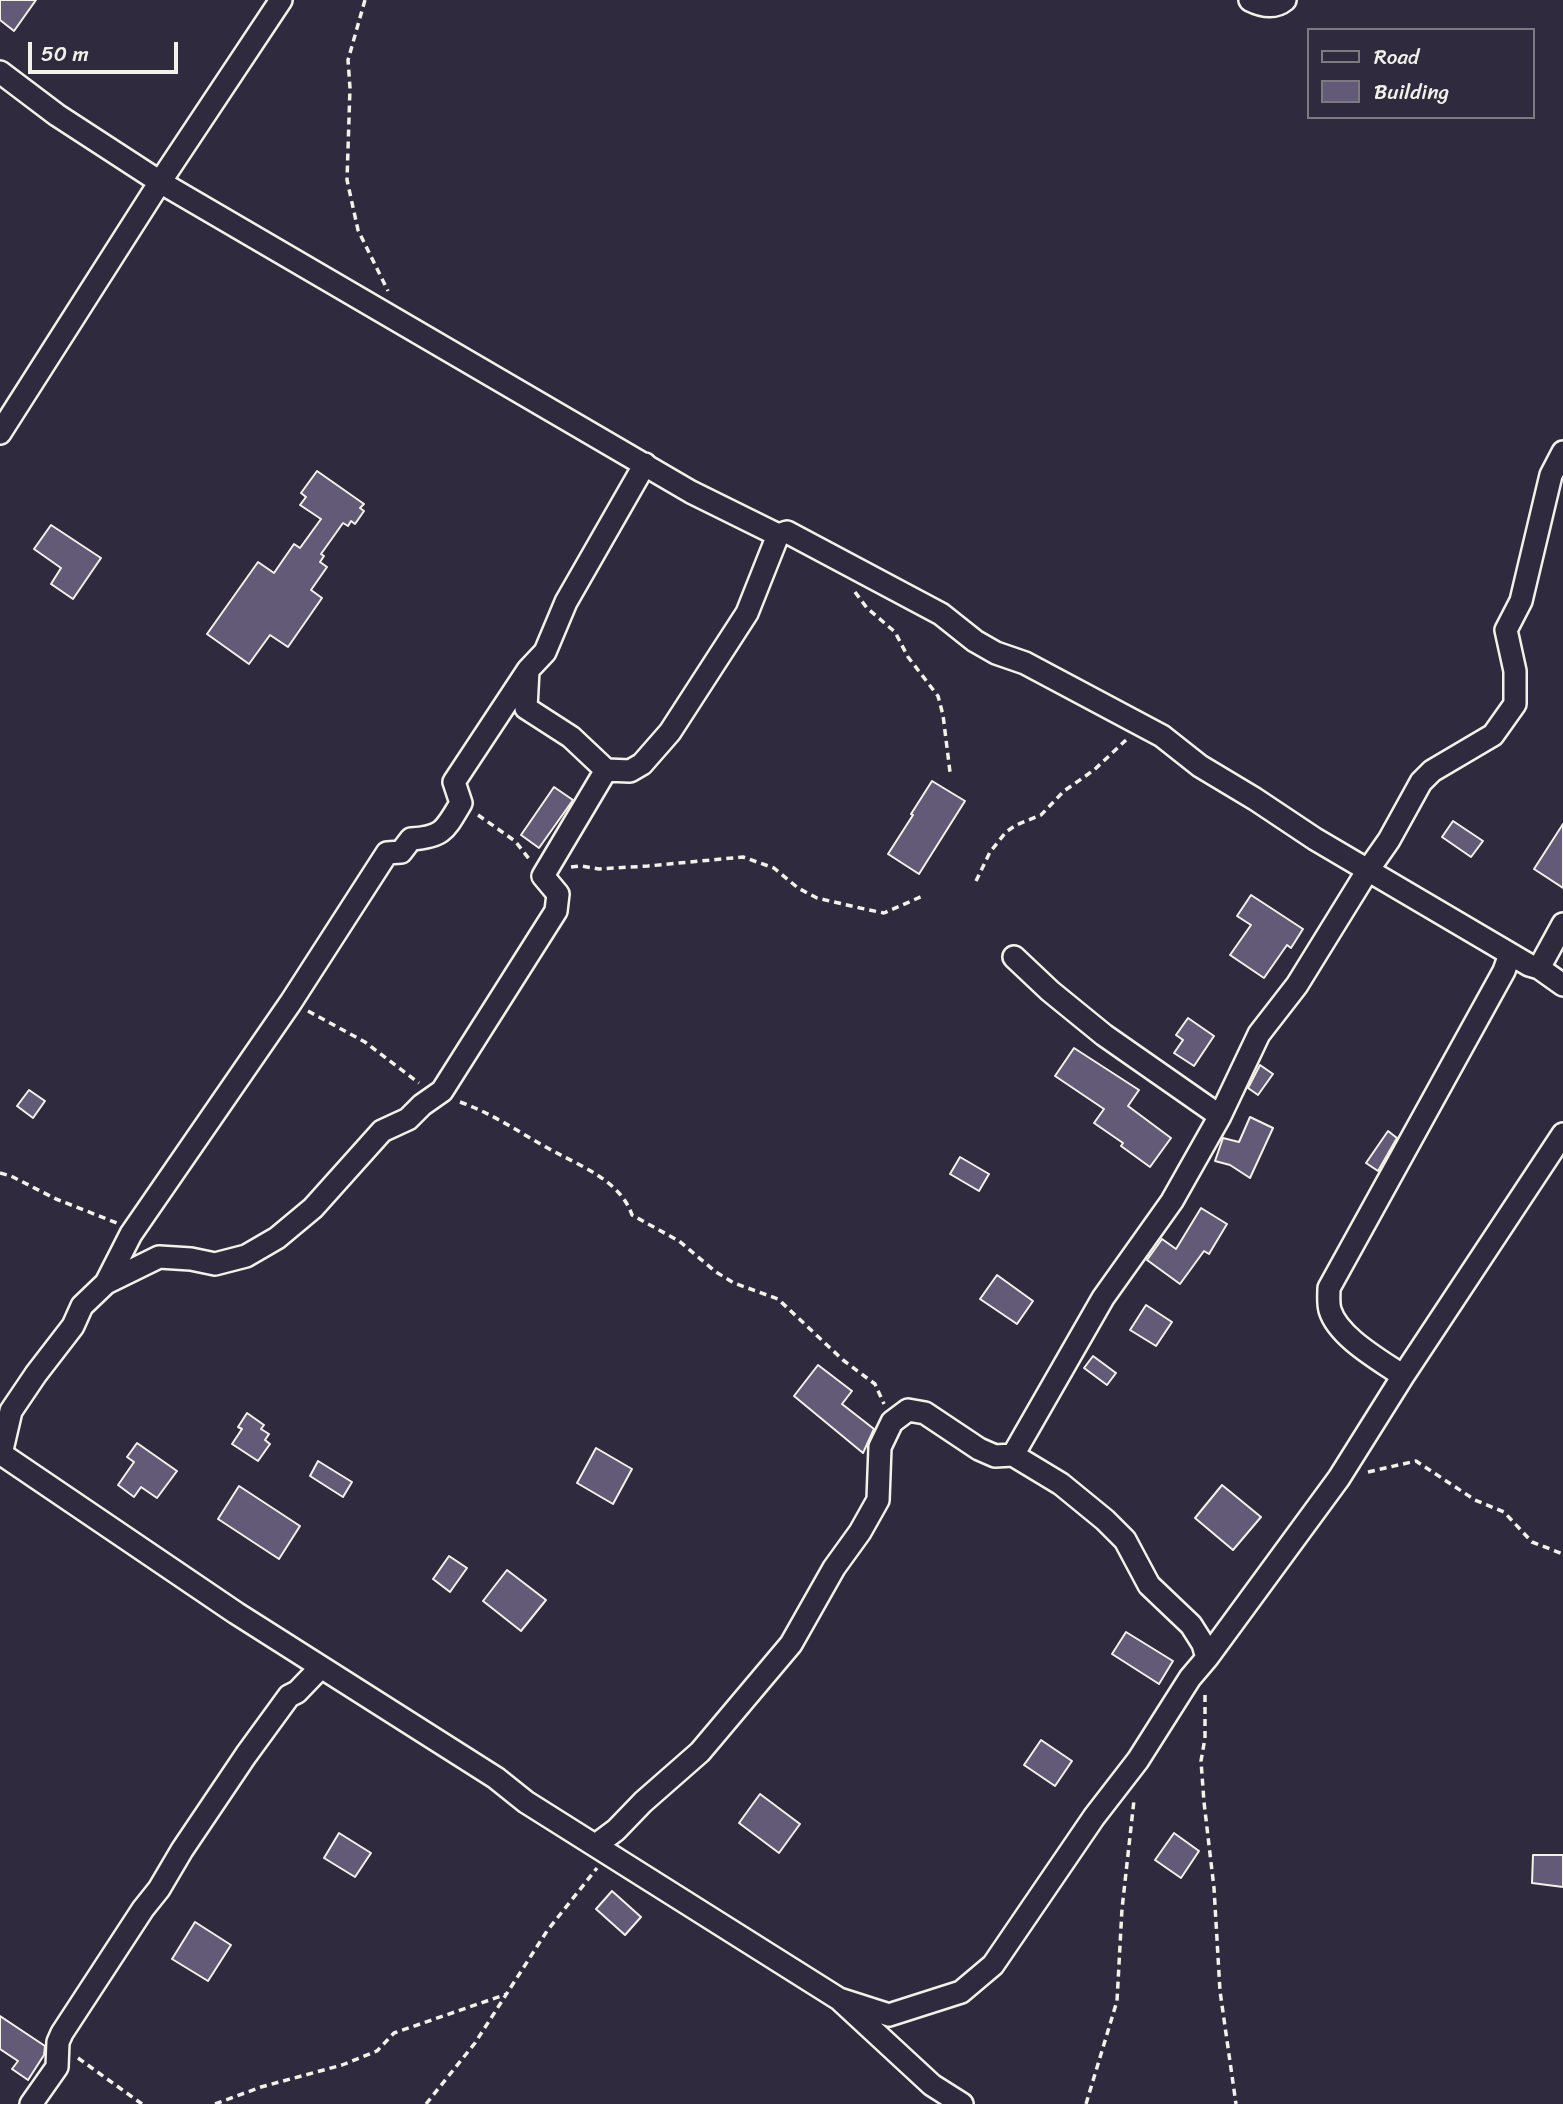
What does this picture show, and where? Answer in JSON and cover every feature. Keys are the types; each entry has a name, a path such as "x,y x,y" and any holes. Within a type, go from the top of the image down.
{"street":[{"path":"0,433 160,182 281,0"},
{"path":"1250,0 1261,5 1278,5 1285,0"},
{"path":"0,72 57,114 160,182 382,313 482,368 728,512 778,535 787,532 941,614 975,641 996,653 1025,663 1162,736 1200,766 1368,870 1529,965 1539,968 1563,985"},
{"path":"1013,1455 1104,1298 1172,1201 1220,1116 1259,1034 1297,985 1389,841 1421,782 1432,771 1493,735 1515,704 1514,671 1506,630 1521,601 1551,475 1563,452"},
{"path":"645,464 566,601 545,652 528,670 454,782 461,803 446,829 438,835 411,839 401,852 387,853 291,1002 131,1234 106,1283 82,1307 73,1326 11,1411 1,1454 236,1613 496,1778 526,1802 839,1999 932,2085 962,2104"},
{"path":"528,670 526,708 571,737 606,770 630,771 642,764 670,732 747,614 778,535"},
{"path":"106,1283 159,1258 191,1259 215,1264 246,1256 277,1238 313,1208 382,1131 408,1119 436,1096 452,1078 556,911 558,894 543,876 606,770"},
{"path":"1539,968 1563,925"},
{"path":"1403,1376 1357,1343 1336,1323 1330,1309 1329,1287 1504,971 1510,954"},
{"path":"1014,957 1050,991 1104,1035 1220,1116"},
{"path":"839,1999 889,2015 961,1993 993,1965 1094,1817 1138,1760 1190,1678 1339,1478 1563,1134"},
{"path":"602,1849 643,1802 700,1752 792,1644 834,1568 860,1532 877,1500 880,1447 892,1422 908,1410 925,1413 979,1449 995,1456 1013,1455 1061,1484 1105,1520 1125,1540 1149,1585 1191,1625 1203,1644 1207,1658"},
{"path":"31,2104 57,2067 58,2042 70,2020 159,1889 182,1850 289,1696 297,1692 321,1667"}],"path":[{"path":"365,0 348,60 350,89 347,180 358,230 392,299 382,313"},
{"path":"853,590 867,608 898,636 908,657 938,696 950,772"},
{"path":"976,881 990,852 1006,832 1016,824 1041,815 1056,798 1110,756 1141,725"},
{"path":"461,803 515,841 543,876 557,869 581,866 599,869 743,857 774,868 798,888 817,898 860,908 884,913 925,895"},
{"path":"291,1002 365,1042 436,1096"},
{"path":"436,1096 433,1093 485,1111 600,1176 628,1204 632,1215 679,1241 716,1272 734,1283 778,1299 843,1360 876,1384 892,1422"},
{"path":"0,1173 11,1175 55,1199 113,1220 131,1234"},
{"path":"1339,1478 1416,1461 1475,1500 1504,1512 1532,1542 1563,1555"},
{"path":"1205,1694 1205,1738 1201,1761 1204,1802 1214,1888 1220,1991 1236,2104"},
{"path":"1086,2104 1117,2001 1122,1909 1134,1797"},
{"path":"426,2104 475,2043 602,1849"},
{"path":"215,2104 261,2087 342,2065 377,2051 394,2034 507,1994"},
{"path":"58,2042 142,2104"}],"building":[{"path":"0,0 36,0 14,31 0,20"},
{"path":"317,471 364,504 360,508 364,511 355,524 351,521 348,526 343,523 321,554 324,556 320,562 327,567 311,590 322,598 288,647 270,635 249,664 207,634 258,562 274,573 294,544 300,548 321,519 300,505 306,497 301,493"},
{"path":"51,525 101,558 73,599 51,584 61,568 34,549"},
{"path":"932,781 965,801 919,874 888,854"},
{"path":"554,787 573,800 539,848 521,835"},
{"path":"1453,821 1483,841 1471,857 1442,837"},
{"path":"1563,824 1563,888 1534,869"},
{"path":"1251,895 1303,929 1291,948 1287,945 1264,978 1230,955 1251,925 1237,916"},
{"path":"1188,1018 1214,1036 1194,1066 1174,1053 1183,1040 1176,1035"},
{"path":"1074,1048 1139,1090 1128,1106 1171,1138 1150,1167 1121,1146 1123,1143 1094,1123 1104,1109 1055,1076"},
{"path":"1260,1065 1273,1074 1258,1095 1248,1088"},
{"path":"29,1090 45,1101 33,1118 17,1106"},
{"path":"1250,1117 1273,1128 1250,1178 1230,1165 1215,1161 1223,1138 1239,1142"},
{"path":"1388,1131 1397,1138 1378,1171 1366,1163"},
{"path":"960,1157 989,1174 979,1191 950,1174"},
{"path":"1201,1208 1227,1224 1209,1254 1204,1251 1180,1284 1147,1260 1162,1239 1176,1249"},
{"path":"997,1275 1033,1301 1017,1324 980,1299"},
{"path":"1146,1305 1172,1322 1156,1346 1130,1330"},
{"path":"1093,1356 1116,1373 1107,1385 1084,1368"},
{"path":"818,1365 852,1391 842,1404 874,1429 863,1453 794,1396"},
{"path":"247,1413 264,1425 261,1429 269,1434 265,1440 270,1444 258,1461 232,1444 242,1429 238,1427"},
{"path":"137,1443 177,1471 157,1498 141,1487 134,1497 118,1485 134,1462 127,1457"},
{"path":"596,1448 632,1469 613,1504 577,1483"},
{"path":"318,1461 352,1482 343,1497 310,1476"},
{"path":"1222,1485 1261,1517 1233,1550 1195,1518"},
{"path":"239,1486 300,1526 279,1559 218,1519"},
{"path":"449,1556 467,1568 450,1592 433,1579"},
{"path":"507,1570 546,1600 521,1631 483,1601"},
{"path":"1126,1632 1173,1661 1159,1684 1112,1654"},
{"path":"1041,1740 1072,1761 1055,1786 1024,1765"},
{"path":"760,1794 800,1824 779,1853 739,1823"},
{"path":"339,1833 371,1853 355,1877 324,1858"},
{"path":"1174,1833 1199,1851 1181,1878 1155,1860"},
{"path":"1533,1855 1563,1855 1563,1887 1532,1883"},
{"path":"612,1891 641,1917 625,1935 596,1909"},
{"path":"195,1922 231,1945 208,1981 172,1959"},
{"path":"0,2016 45,2046 44,2055 28,2080 12,2069 18,2061 0,2049"}]}
